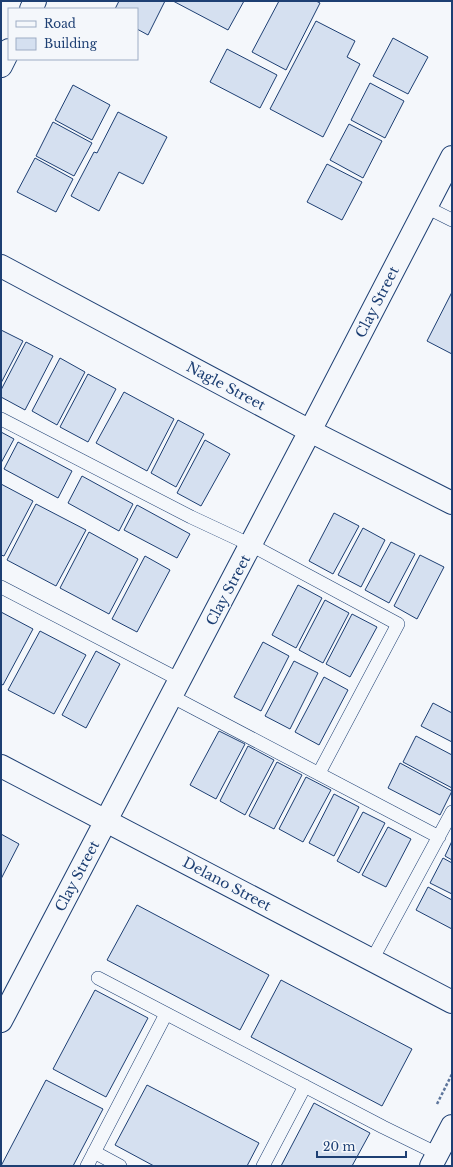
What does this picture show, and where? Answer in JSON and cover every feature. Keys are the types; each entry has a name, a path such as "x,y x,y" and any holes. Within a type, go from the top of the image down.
{"street":[{"path":"1,66 8,52"},
{"name":"Clay Street","path":"1,1021 107,821 452,157"},
{"name":"Nagle Street","path":"1,266 310,431 452,503"},
{"name":"Delano Street","path":"1,766 452,1002"},
{"path":"434,1160 452,1126"}],"lane":[{"path":"426,207 452,220"},
{"path":"1,419 191,517 251,545 398,624 319,773"},
{"path":"1,587 319,773 439,836"},
{"path":"372,960 452,812"},
{"path":"98,978 305,1086 434,1160"},
{"path":"87,1166 166,1014"},
{"path":"263,1166 305,1086"},
{"path":"94,1152 120,1166"}],"building":[{"path":"119,1 165,1 148,35 138,30 138,8 116,8"},
{"path":"173,1 244,1 228,30"},
{"path":"279,1 316,1 320,3 286,70 252,52"},
{"path":"316,21 355,41 347,57 360,64 323,137 270,109"},
{"path":"393,38 428,57 408,94 373,76"},
{"path":"227,49 277,75 260,108 210,82"},
{"path":"370,83 404,101 385,138 351,120"},
{"path":"73,85 110,105 92,140 55,120"},
{"path":"118,112 167,137 143,184 119,172 99,211 71,196 94,152 97,153"},
{"path":"53,122 92,143 74,176 36,156"},
{"path":"349,124 382,141 363,178 330,160"},
{"path":"35,158 73,179 56,212 17,192"},
{"path":"327,164 362,182 342,220 307,202"},
{"path":"452,292 452,354 427,341"},
{"path":"1,330 23,341 1,383"},
{"path":"26,342 53,356 25,410 1,397 1,390"},
{"path":"60,358 85,372 57,425 32,411"},
{"path":"88,374 116,389 88,442 60,427"},
{"path":"124,392 174,419 147,471 96,443"},
{"path":"178,420 204,434 176,487 151,473"},
{"path":"1,432 14,439 1,463"},
{"path":"205,440 230,454 201,506 177,493"},
{"path":"18,442 72,471 58,498 4,469"},
{"path":"82,476 133,504 119,531 68,503"},
{"path":"1,484 33,501 4,556 1,555"},
{"path":"36,504 86,530 56,586 7,560"},
{"path":"137,505 190,534 177,558 124,530"},
{"path":"334,513 359,526 333,574 309,561"},
{"path":"363,528 385,540 361,587 338,575"},
{"path":"89,532 138,559 109,614 60,588"},
{"path":"391,542 415,554 389,603 365,590"},
{"path":"420,555 444,567 417,619 394,606"},
{"path":"145,556 170,570 137,632 112,619"},
{"path":"298,585 322,598 296,648 272,635"},
{"path":"325,600 349,613 323,663 299,650"},
{"path":"1,612 33,629 3,685 1,684"},
{"path":"352,614 377,627 350,677 326,664"},
{"path":"40,631 86,655 54,714 8,690"},
{"path":"263,642 289,656 261,711 234,697"},
{"path":"96,651 120,664 86,728 62,715"},
{"path":"294,661 318,673 290,729 265,716"},
{"path":"324,677 348,690 319,745 295,732"},
{"path":"433,703 452,713 452,742 421,726"},
{"path":"219,731 245,744 216,799 190,785"},
{"path":"416,736 452,755 452,788 403,762"},
{"path":"248,746 274,760 245,815 220,801"},
{"path":"277,762 302,775 274,829 249,816"},
{"path":"400,763 452,791 440,815 388,788"},
{"path":"306,777 331,790 303,842 279,829"},
{"path":"334,794 359,807 334,856 309,843"},
{"path":"363,812 385,823 359,873 337,861"},
{"path":"388,827 411,839 386,887 362,875"},
{"path":"1,834 19,844 1,879"},
{"path":"452,841 452,860 445,856"},
{"path":"443,858 452,863 452,894 430,883"},
{"path":"428,887 452,900 452,929 416,910"},
{"path":"137,905 269,975 240,1030 107,960"},
{"path":"281,980 412,1049 382,1106 251,1037"},
{"path":"95,990 148,1018 106,1097 53,1069"},
{"path":"46,1080 103,1109 73,1166 1,1166"},
{"path":"147,1085 259,1143 247,1166 154,1166 115,1145"},
{"path":"314,1103 370,1133 352,1166 281,1166"}]}
